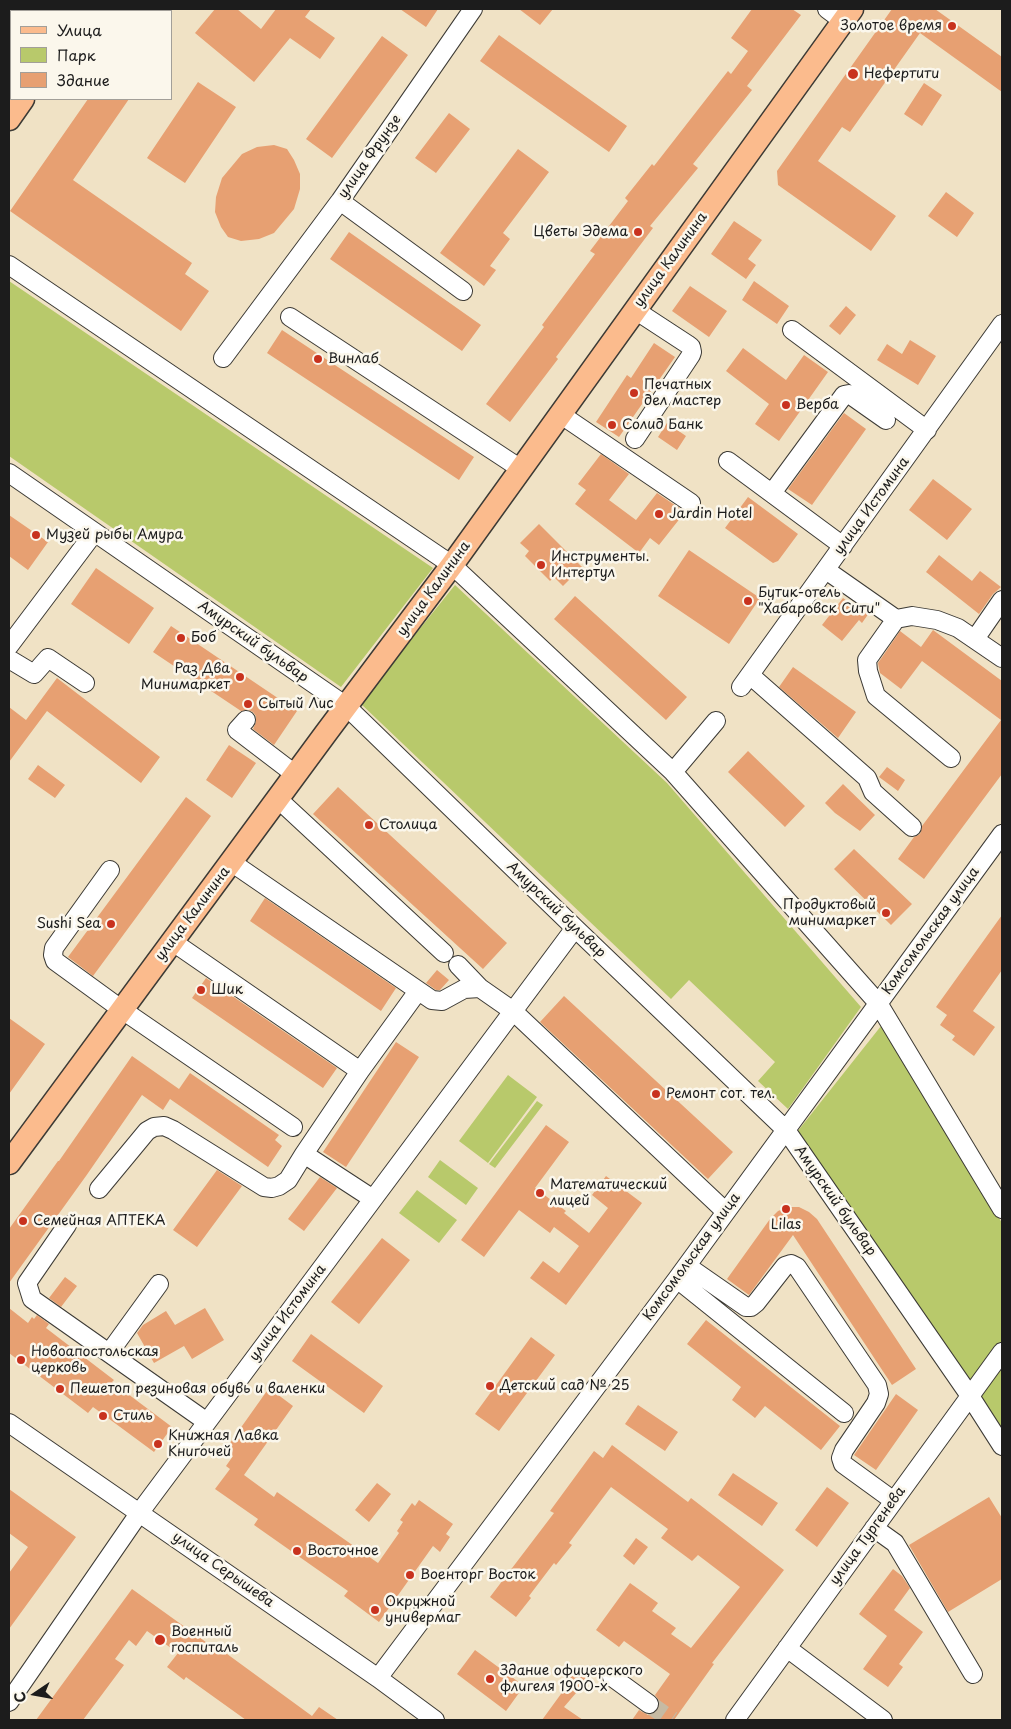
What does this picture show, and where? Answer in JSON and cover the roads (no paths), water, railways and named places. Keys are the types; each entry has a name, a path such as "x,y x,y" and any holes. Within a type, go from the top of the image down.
{"main road":[{"name":"улица Калинина","path":"9,1163 452,565 635,310 841,13"},
{"path":"9,119 22,100"}],"street":[{"name":"улица Фрунзе","path":"223,358 340,201 473,9"},
{"path":"340,201 463,291"},
{"path":"9,265 452,565 673,772 878,1003 1002,1209"},
{"path":"635,310 687,344 691,347 692,352 635,439"},
{"path":"290,318 521,469"},
{"name":"улица Истомина","path":"912,826 873,792 867,778 746,681 1002,324"},
{"path":"792,330 927,430"},
{"path":"772,493 844,395 849,394 886,420"},
{"path":"560,414 691,503"},
{"path":"728,460 843,546"},
{"name":"Амурский бульвар","path":"9,473 346,706 574,928 786,1130 970,1396 1002,1446"},
{"path":"9,646 94,533"},
{"path":"826,570 896,619"},
{"path":"975,640 1002,600"},
{"path":"951,758 876,696 868,671 867,660 896,619 912,616 937,620 958,628 1002,658"},
{"path":"9,659 34,674 48,658 85,683"},
{"path":"246,720 236,730 296,775"},
{"path":"673,772 716,721"},
{"path":"278,799 444,953"},
{"name":"Комсомольская улица","path":"378,1678 682,1272 1002,834"},
{"path":"231,862 432,1000 442,1001 464,989 480,988"},
{"path":"110,870 54,948 53,955 55,961 121,1010 293,1127"},
{"name":"улица Истомина","path":"9,1702 140,1512 574,928"},
{"path":"173,942 360,1071"},
{"path":"458,965 480,988 513,1011 726,1212"},
{"path":"99,1188 147,1131 154,1127 164,1126 264,1187 272,1188 279,1186 288,1180 360,1071 418,991"},
{"path":"304,1154 373,1199"},
{"path":"67,1225 27,1282 32,1299 207,1422"},
{"path":"682,1272 746,1307 751,1307 785,1266 791,1264 797,1267 877,1385 879,1394 876,1403 844,1450 841,1458 843,1464 894,1501"},
{"path":"682,1272 844,1413"},
{"path":"109,1353 159,1284"},
{"name":"улица Тургенева","path":"735,1720 1002,1352"},
{"name":"улица Серышева","path":"9,1423 140,1512 435,1720"},
{"path":"874,1528 894,1543 973,1674"},
{"path":"787,1648 883,1720"},
{"path":"612,1677 649,1704"}],"tunnel":[{"path":"649,1704 672,1720"}],"place":[{"name":"Золотое время","path":"952,26"},
{"name":"Нефертити","path":"853,74"},
{"name":"Цветы Эдема","path":"638,232"},
{"name":"Винлаб","path":"318,359"},
{"name":"Печатных дел мастер","path":"634,393"},
{"name":"Верба","path":"786,405"},
{"name":"Солид Банк","path":"612,425"},
{"name":"Jardin Hotel","path":"659,514"},
{"name":"Музей рыбы Амура","path":"36,535"},
{"name":"Инструменты. Интертул","path":"541,565"},
{"name":"Бутик-отель \"Хабаровск Сити\"","path":"748,601"},
{"name":"Боб","path":"181,638"},
{"name":"Раз Два Минимаркет","path":"240,677"},
{"name":"Сытый Лис","path":"248,704"},
{"name":"Столица","path":"369,825"},
{"name":"Продуктовый минимаркет","path":"886,913"},
{"name":"Sushi Sea","path":"111,924"},
{"name":"Шик","path":"201,990"},
{"name":"Ремонт сот. тел.","path":"656,1094"},
{"name":"Математический лицей","path":"540,1193"},
{"name":"Lilas","path":"786,1209"},
{"name":"Семейная АПТЕКА","path":"23,1221"},
{"name":"Новоапостольская церковь","path":"21,1360"},
{"name":"Детский сад № 25","path":"490,1386"},
{"name":"Пешетоп резиновая обувь и валенки","path":"60,1389"},
{"name":"Стиль","path":"103,1416"},
{"name":"Книжная Лавка Книгочей","path":"158,1444"},
{"name":"Восточное","path":"297,1551"},
{"name":"Военторг Восток","path":"410,1575"},
{"name":"Окружной универмаг","path":"375,1610"},
{"name":"Военный госпиталь","path":"160,1640"},
{"name":"Здание офицерского флигеля 1900-х","path":"490,1679"}]}
